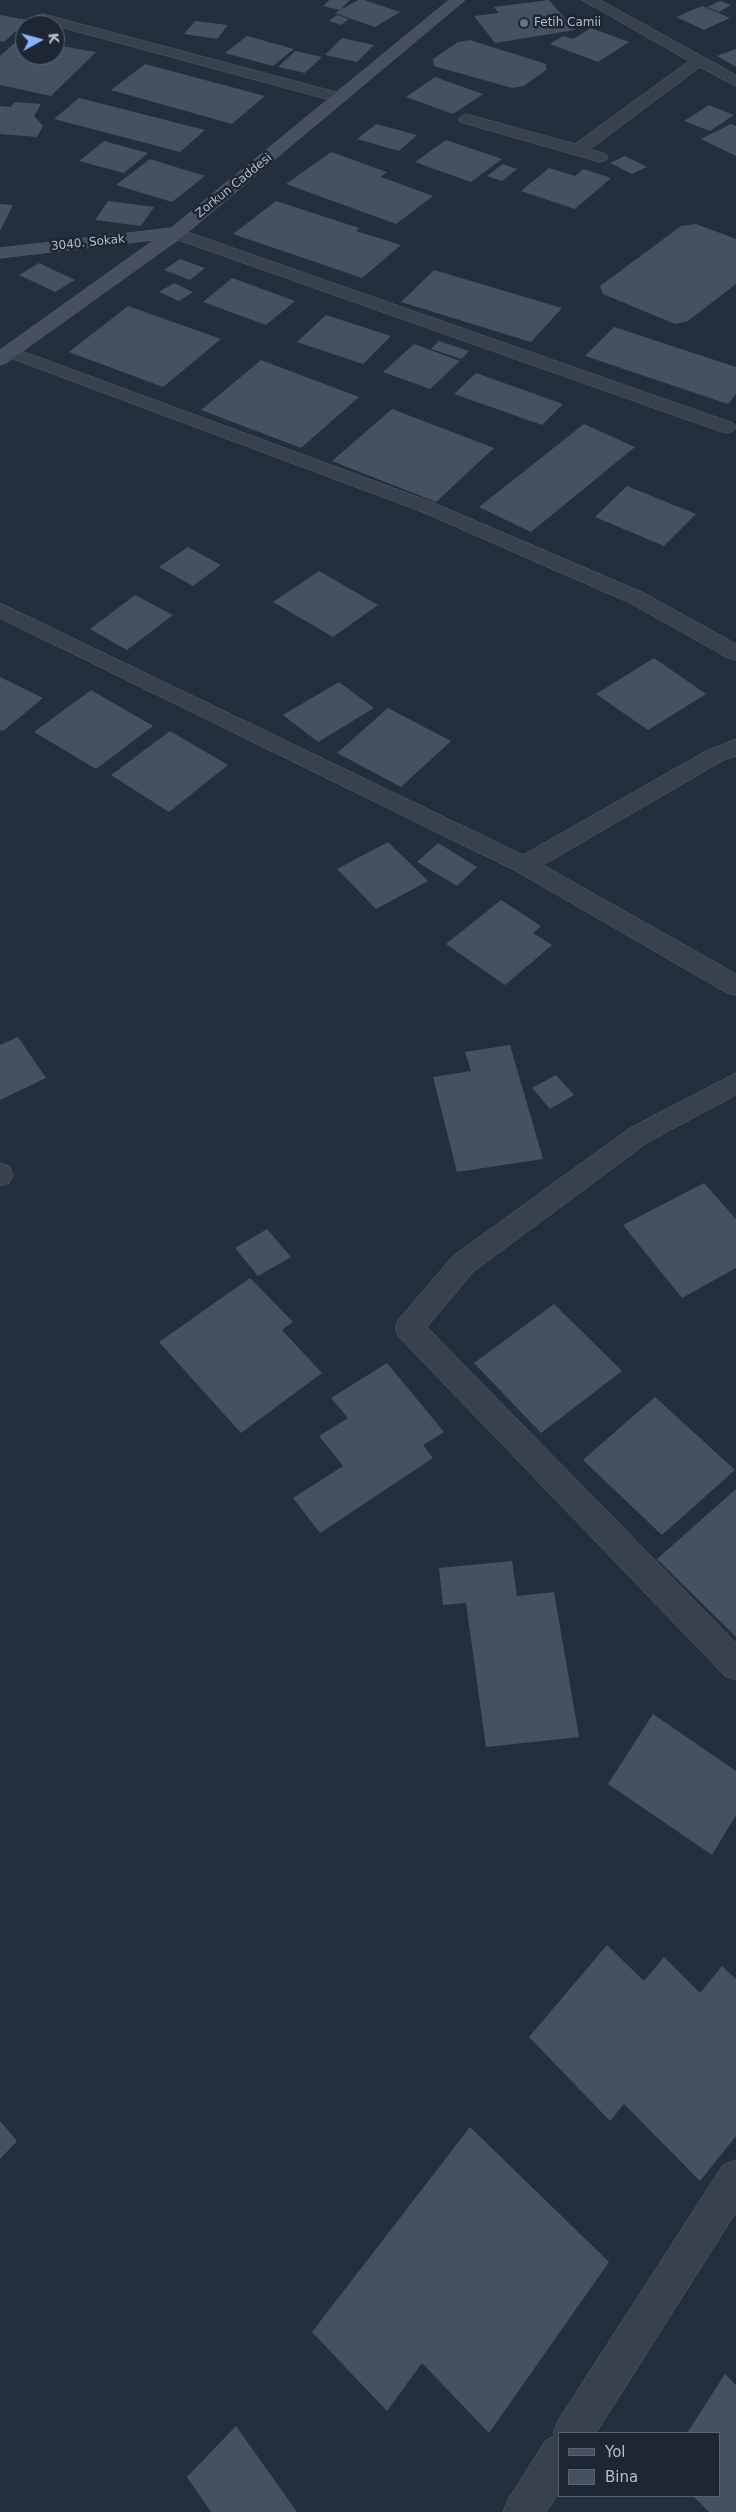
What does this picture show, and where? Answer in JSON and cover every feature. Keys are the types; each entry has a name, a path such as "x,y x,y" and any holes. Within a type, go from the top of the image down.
{"street":[{"name":"Zorkun Caddesi","path":"6,356 176,233 458,0"},
{"path":"589,0 736,82"},
{"path":"65,24 341,98"},
{"path":"578,150 699,61"},
{"path":"466,119 600,157"},
{"path":"176,233 726,427"},
{"name":"3040. Sokak","path":"0,253 176,233"},
{"path":"6,356 427,507 637,598 736,653"},
{"path":"0,610 524,865 736,986"},
{"path":"524,865 714,756 736,747"},
{"path":"736,1083 639,1135 463,1264 409,1328 736,1665"},
{"path":"574,2432 736,2178"},
{"path":"522,2512 558,2457"}],"building":[{"path":"329,0 350,0 340,10 323,6"},
{"path":"358,0 364,0 400,12 375,27 335,13"},
{"name":"Fetih Camii","path":"549,0 575,30 495,43 474,16 499,13 494,7"},
{"path":"720,1 731,5 719,12 707,7"},
{"path":"702,6 730,18 704,30 676,17"},
{"path":"0,15 15,18 15,32 4,42 0,41"},
{"path":"337,15 349,19 341,25 329,21"},
{"path":"195,21 228,25 217,39 184,34"},
{"path":"591,28 629,42 598,62 550,44 563,36 573,39"},
{"path":"247,36 294,49 273,66 225,53"},
{"path":"342,38 374,45 357,62 325,55"},
{"path":"470,40 546,64 546,70 524,86 512,88 434,66 433,59 458,42"},
{"path":"15,42 15,65 65,65 65,47 96,52 51,96 0,85 0,56"},
{"path":"736,49 736,67 717,56"},
{"path":"295,51 322,57 305,73 278,67"},
{"path":"145,64 265,96 232,124 111,90"},
{"path":"435,77 483,94 453,114 406,97"},
{"path":"79,98 205,130 180,152 54,119"},
{"path":"15,102 41,104 34,116 43,126 37,137 0,134 0,106 11,107"},
{"path":"709,105 734,115 710,131 684,121"},
{"path":"376,124 417,135 399,151 357,139"},
{"path":"731,124 736,126 736,156 701,139"},
{"path":"446,140 502,159 471,182 415,162"},
{"path":"104,141 148,153 124,173 79,161"},
{"path":"331,152 387,172 381,177 433,196 396,224 286,184"},
{"path":"625,156 647,167 632,174 610,163"},
{"path":"150,159 205,176 172,202 116,185"},
{"path":"503,164 517,169 502,181 487,176"},
{"path":"549,168 575,176 583,169 611,178 575,209 521,191"},
{"path":"108,201 154,207 141,226 95,220"},
{"path":"276,201 359,228 356,231 401,245 362,278 233,234"},
{"path":"0,204 13,205 0,231"},
{"path":"696,224 736,239 736,284 688,321 675,324 603,294 600,286 681,226"},
{"path":"180,259 205,268 190,280 164,270"},
{"path":"39,263 75,280 55,292 19,275"},
{"path":"434,270 562,308 531,342 401,302"},
{"path":"232,278 295,301 266,325 203,302"},
{"path":"174,283 193,292 179,301 159,292"},
{"path":"128,306 221,339 163,387 69,352"},
{"path":"326,315 391,336 363,364 297,342"},
{"path":"614,327 736,367 736,394 728,404 585,356"},
{"path":"439,341 469,351 462,359 431,349"},
{"path":"414,344 460,361 430,389 383,372"},
{"path":"261,360 359,397 301,448 201,410"},
{"path":"476,373 563,404 542,425 454,394"},
{"path":"392,409 494,448 436,502 332,461"},
{"path":"584,424 635,447 531,532 479,507"},
{"path":"627,486 696,514 664,546 595,517"},
{"path":"188,547 221,565 193,586 159,567"},
{"path":"319,571 378,605 333,637 273,602"},
{"path":"135,595 173,615 127,650 90,629"},
{"path":"654,658 706,694 648,730 596,694"},
{"path":"0,677 43,698 3,731 0,730"},
{"path":"339,682 374,708 318,742 283,715"},
{"path":"91,690 153,726 96,769 34,732"},
{"path":"388,708 451,741 401,787 337,753"},
{"path":"170,731 228,765 169,812 111,775"},
{"path":"388,842 428,881 376,909 337,869"},
{"path":"438,843 477,867 457,886 417,862"},
{"path":"501,900 541,926 533,933 552,945 505,985 446,944"},
{"path":"18,1037 46,1078 0,1100 0,1045"},
{"path":"510,1045 543,1159 457,1172 433,1077 471,1071 465,1052"},
{"path":"556,1075 574,1095 550,1109 532,1088"},
{"path":"704,1183 736,1219 736,1268 682,1298 623,1225"},
{"path":"267,1229 291,1257 258,1276 235,1248"},
{"path":"250,1278 293,1322 282,1330 322,1373 241,1433 159,1342"},
{"path":"554,1304 622,1371 541,1433 474,1363"},
{"path":"387,1363 444,1432 423,1445 433,1458 320,1533 293,1498 343,1466 319,1436 348,1418 331,1398"},
{"path":"655,1397 735,1470 662,1535 583,1460"},
{"path":"736,1489 736,1637 657,1559"},
{"path":"512,1561 517,1596 554,1592 579,1737 486,1747 466,1603 443,1605 439,1568"},
{"path":"653,1714 736,1771 736,1815 712,1855 608,1784"},
{"path":"607,1945 644,1981 664,1957 700,1993 722,1966 736,1979 736,2136 700,2181 624,2104 610,2121 529,2037"},
{"path":"0,2121 17,2141 0,2159"},
{"path":"470,2127 609,2262 489,2433 422,2363 387,2411 312,2332"},
{"path":"725,2374 736,2385 736,2512 709,2512 694,2497 721,2497 721,2432 688,2432"},
{"path":"236,2426 297,2512 211,2512 187,2477"}],"place":[{"name":"Fetih Camii","path":"524,23"}]}
